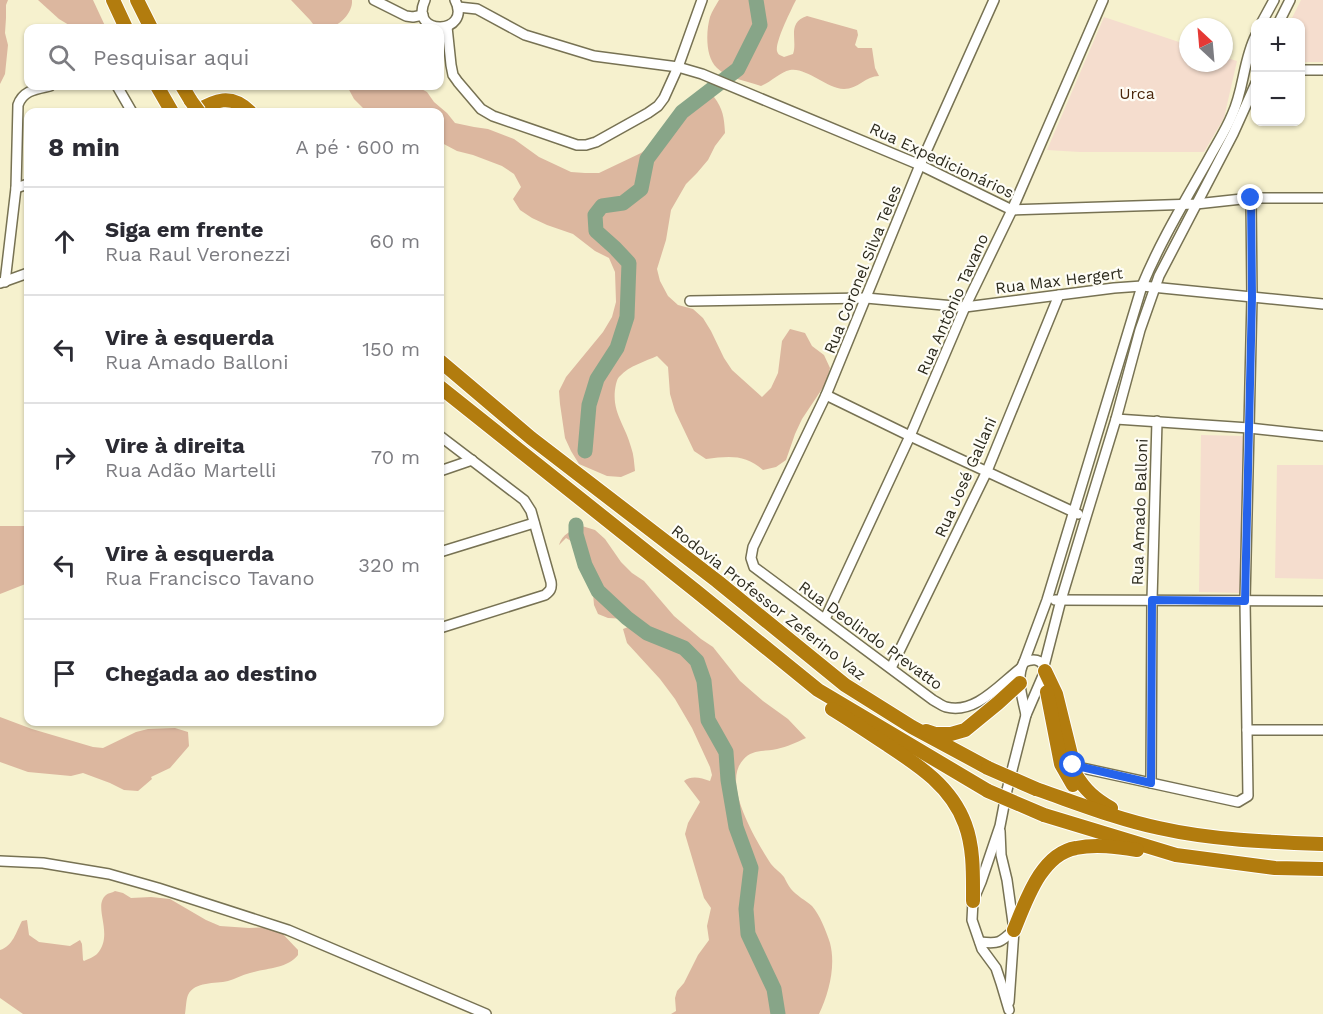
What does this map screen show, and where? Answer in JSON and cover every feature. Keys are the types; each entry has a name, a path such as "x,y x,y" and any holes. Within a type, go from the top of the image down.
{"highway":[{"path":"113,0 124,24"},
{"path":"137,0 149,24"},
{"path":"159,90 170,108"},
{"path":"184,90 194,108"},
{"path":"198,108 227,100 245,108"},
{"name":"Rodovia Professor Zeferino Vaz","path":"444,365 531,438 717,581 845,685 912,727 988,768 1036,789 1134,821 1192,834 1268,842 1323,844"},
{"path":"444,390 818,690 988,791 1044,815 1176,855"},
{"path":"1044,672 1056,694 1073,765 1081,784 1100,802 1134,821"},
{"path":"1044,672 1061,764 1070,782 1091,808"},
{"path":"912,727 935,734 951,734 965,730 1020,683"},
{"path":"818,690 829,707 926,771 956,805 971,845 973,901"},
{"path":"1014,930 1043,870 1055,856 1074,848 1097,846 1123,848 1275,868 1323,869"}],"street":[{"path":"374,0 406,16 423,15"},
{"path":"426,0 422,7 423,15 430,24"},
{"path":"447,27 453,75 481,109 493,116 577,145 585,145 596,142 658,106 678,68 702,0"},
{"name":"Rua Coronel Silva Teles","path":"753,547 826,395 920,165 994,0"},
{"name":"Rua Antônio Tavano","path":"825,619 910,436 965,307 1012,210 1103,0"},
{"path":"1264,18 1274,0"},
{"path":"1281,18 1290,0"},
{"path":"444,28 454,22 458,15 456,4"},
{"name":"Rua Expedicionários","path":"456,4 477,9 525,35 594,56 678,68 702,74 920,165 1012,210 1183,205 1251,198 1323,198"},
{"path":"1026,715 1020,683 1023,665 1047,600 1142,286 1183,205 1232,117 1251,48"},
{"path":"1245,70 1251,69"},
{"path":"1305,70 1323,70"},
{"path":"24,274 2,282 16,188 18,105 24,94 37,90"},
{"path":"119,90 130,108"},
{"path":"1008,1012 996,968 982,949 972,920 973,901 1000,826 1026,715 1044,672 1061,600 1116,419 1140,330 1159,276 1233,134 1251,94"},
{"path":"16,188 24,185"},
{"path":"1073,765 1238,802 1248,796 1245,601 1252,297 1251,198"},
{"name":"Rua Max Hergert","path":"690,301 866,298 965,307 1142,286 1323,304"},
{"name":"Rua José Gallani","path":"891,668 987,471 1059,295"},
{"path":"826,395 1086,517"},
{"path":"1116,419 1249,428 1323,436"},
{"name":"Rua Amado Balloni","path":"1151,783 1152,600 1157,421"},
{"path":"444,439 524,500 531,511 552,588 544,596 444,627"},
{"path":"444,470 472,460"},
{"path":"444,551 534,523"},
{"name":"Rua Deolindo Prevatto","path":"753,547 751,558 754,567 945,707 971,706 1023,665"},
{"path":"1047,600 1323,601"},
{"path":"1023,665 1033,659 1040,660 1044,672"},
{"path":"1246,730 1323,730"},
{"path":"1000,826 1001,855 1014,930 1008,1012"},
{"path":"0,861 43,863 109,874 158,888 288,930 486,1014"},
{"path":"980,942 1002,941 1014,930"}],"green space":[{"path":"1301,0 1323,0 1323,62 1305,62 1305,18 1292,18"},
{"name":"Urca","path":"1104,17 1179,42 1179,72 1233,72 1233,60 1237,61 1224,118 1204,152 1047,150"},
{"path":"1201,435 1244,436 1241,593 1199,592"},
{"path":"1277,465 1323,465 1323,579 1275,578"}],"shaded area":[{"path":"0,0 8,0 5,33 8,45 5,74 0,84"},
{"path":"38,0 93,0 104,24 67,24"},
{"path":"291,0 352,0 348,14 337,24 313,24"},
{"path":"719,0 796,0 778,41 779,54 784,57 793,54 795,27 801,19 807,16 857,30 855,45 858,48 872,48 875,68 879,76 844,89 796,70 786,71 761,86 726,74 713,63 708,51 710,17"},
{"path":"349,90 423,90 441,108 363,108"},
{"path":"714,97 722,114 725,133 708,160 686,184 671,210 666,240 657,269 668,296 678,305 693,309 703,318 732,370 762,397 771,388 778,373 782,341 790,329 805,333 812,346 824,355 830,368 826,383 802,419 786,460 776,467 763,470 750,461 736,457 706,459 694,451 675,411 670,394 668,367 657,356 628,369 619,377 616,384 615,402 632,450 635,471 621,477 607,476 579,464 565,438 559,391 566,377 603,332 612,317 616,302 615,272 609,258 595,251 573,234 547,225 520,210 513,199 521,187 514,174 502,166 457,151 444,144 444,110 455,123 488,129 514,139 539,157 571,172 599,173 641,153 652,145 661,135 676,109 688,101"},
{"path":"0,526 24,526 24,585 0,594"},
{"path":"582,526 595,530 605,539 621,562 644,581 674,616 713,647 740,681 788,719 806,738 784,747 754,752 747,756 737,770 736,783 738,798 750,828 765,854 791,889 815,910 830,943 832,970 826,997 819,1014 671,1014 676,1011 677,991 709,940 707,926 711,908 704,898 685,834 688,823 700,802 684,781 700,778 710,781 712,775 692,728 675,699 627,643 623,629 635,622 598,614 594,605 592,582 571,541 566,538 559,545 565,535"},
{"path":"0,717 32,729 103,748 136,732 175,728 188,732 189,746 170,768 151,777 152,779 138,791 124,790 83,773 71,776 28,772 0,762"},
{"path":"115,891 131,898 170,899 220,926 272,927 279,930 298,950 298,955 282,966 228,981 195,987 188,995 185,1014 23,1014 0,998 0,950 11,942 22,921 27,920 29,935 39,942 70,946 80,940 84,961 96,955 102,946 104,930 102,900 107,894"}],"waterway":[{"path":"585,451 589,405 597,379 617,348 627,317 629,263 596,231 595,215 602,206 623,203 641,189 647,159 682,112 738,69 760,25 756,0"},
{"path":"576,525 576,534 585,565 598,591 647,633 684,648 697,661 704,681 708,720 726,752 736,827 751,868 746,909 748,934 774,989 778,1014"}],"route":[{"path":"1073,765 1151,783 1152,600 1245,601 1252,297 1251,198"}]}
